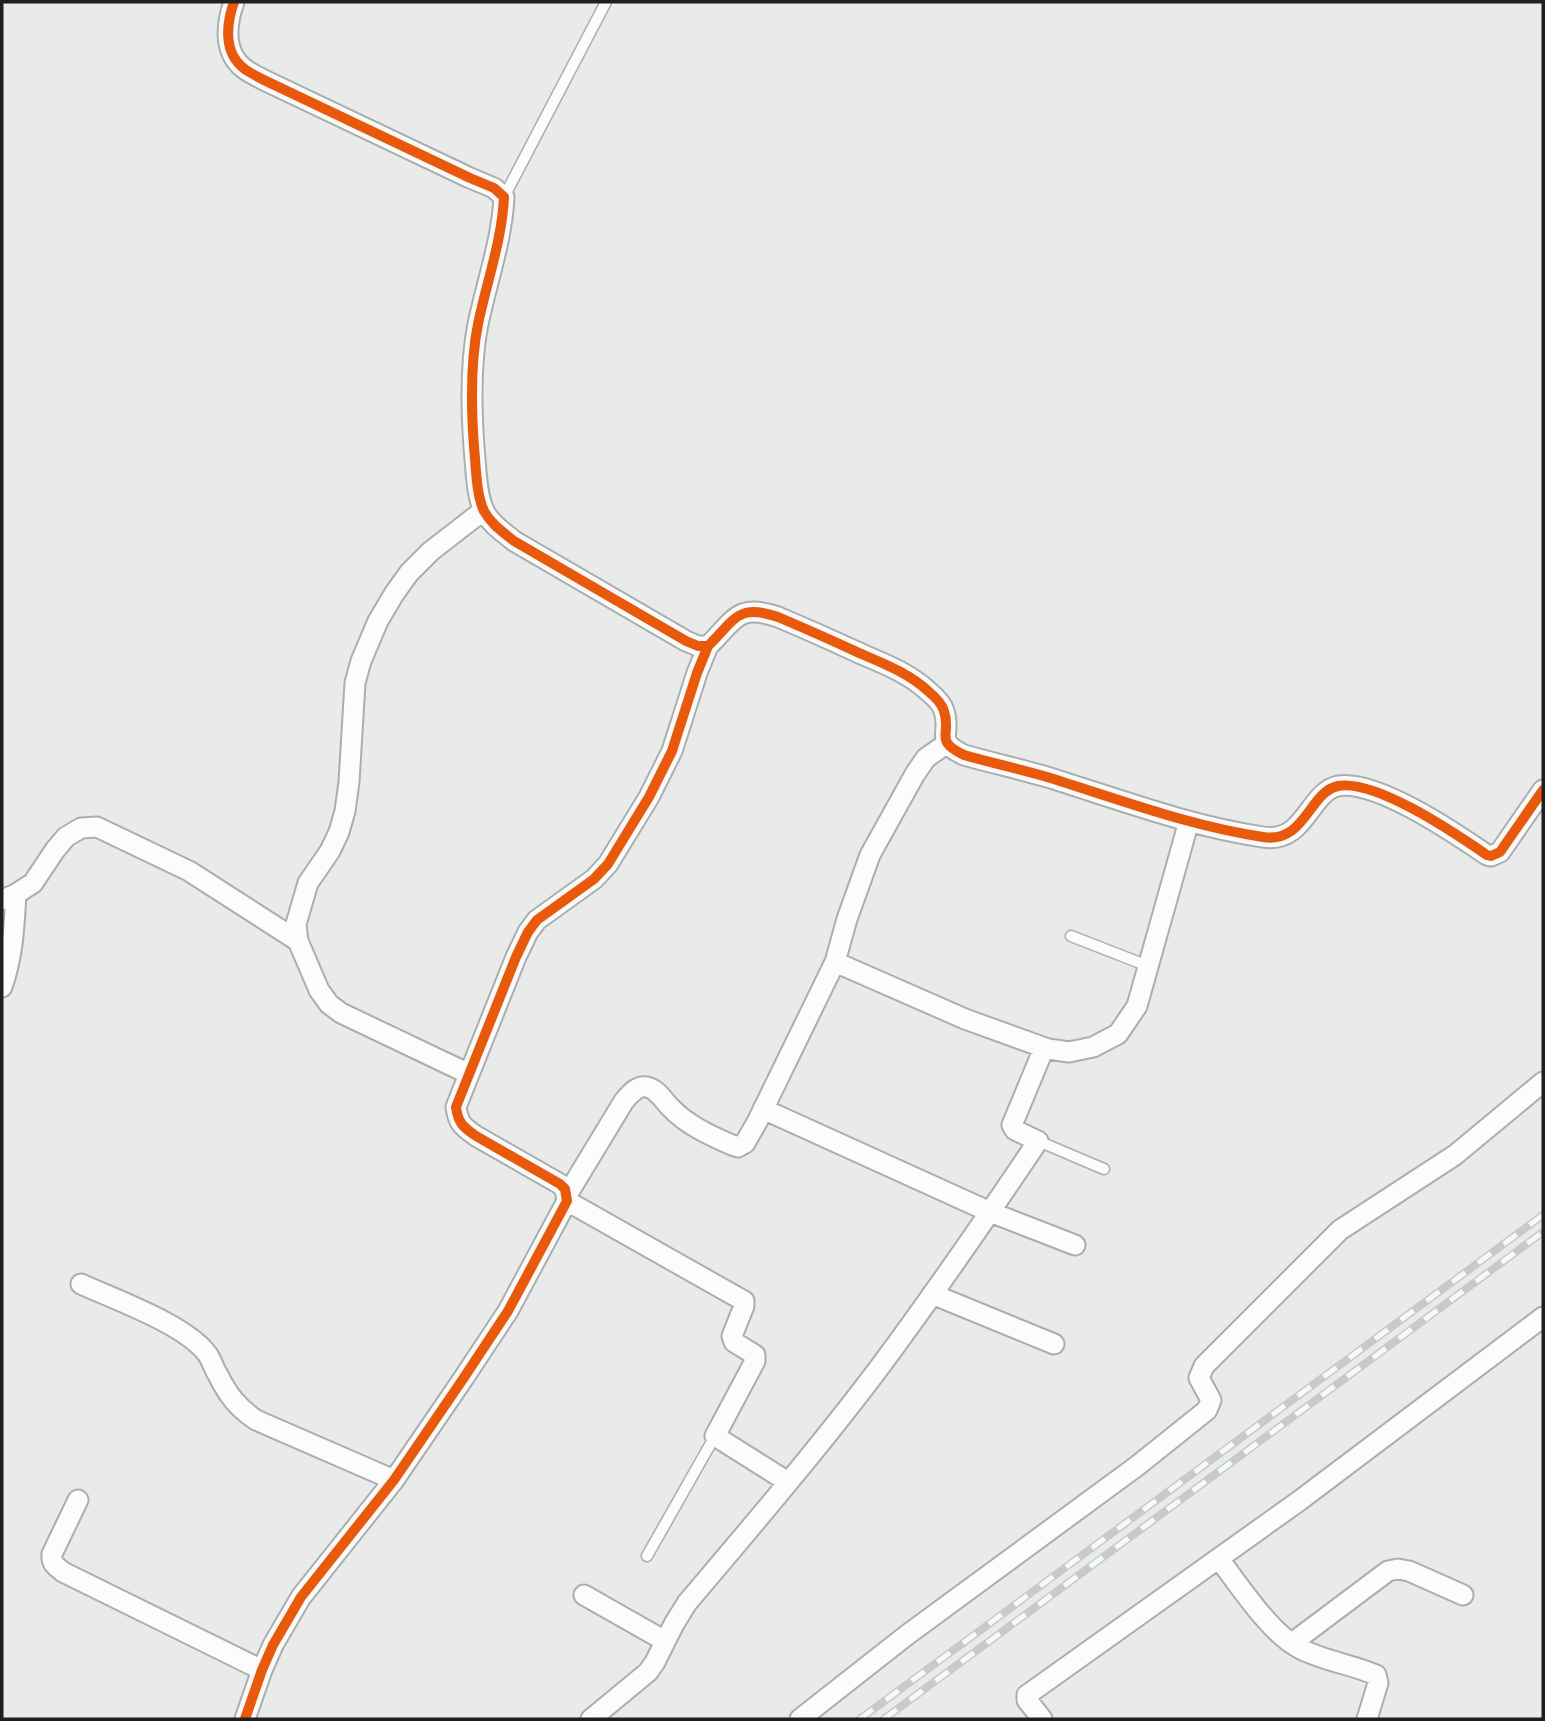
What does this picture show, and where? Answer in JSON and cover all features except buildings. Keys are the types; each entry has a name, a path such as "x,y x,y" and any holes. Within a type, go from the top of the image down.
{"street":[{"path":"234,2 229,16 228,39 232,56 244,69 494,188 504,197 503,217 478,326 471,386 477,485 484,510 496,526 514,541 686,642 708,646"},
{"path":"469,1074 341,1013 328,1004 319,990 298,941 296,924 308,883 330,850 345,811 355,683 378,621 409,573 431,551 484,510"},
{"path":"788,1482 715,1436 756,1358 733,1340 744,1301 567,1198 565,1189 560,1184 463,1127 457,1119 456,1107 528,932 537,920 594,879 608,864 649,797 672,751 708,646 739,615 751,611 778,617 894,668 915,680 940,703 945,713 946,744 953,750 1189,821 1276,839 1288,834 1326,791 1337,786 1350,786 1366,789 1397,802 1440,824 1492,856 1500,852 1543,790"},
{"path":"245,1719 273,1644 301,1597 394,1480 508,1311 567,1198 624,1101 633,1091 648,1087 692,1125 738,1147 745,1143 835,962 870,855 915,774 926,758 946,744"},
{"path":"835,962 965,1019 1044,1048 1069,1052 1093,1047 1118,1034 1137,1006 1189,821"},
{"path":"2,987 13,946 9,897 33,883 66,837 81,828 97,827 189,871 298,941"},
{"path":"591,1719 648,1672 687,1603 878,1368 1038,1141 1015,1130 1012,1125 1044,1048"},
{"path":"800,1719 928,1619 1137,1466 1207,1410 1211,1400 1199,1378 1204,1366 1340,1230 1455,1155 1543,1082"},
{"path":"763,1109 990,1212 1075,1245"},
{"path":"81,1284 172,1325 187,1335 208,1356 233,1402 256,1420 394,1480"},
{"path":"932,1294 1054,1344"},
{"path":"1042,1719 1027,1700 1027,1695 1299,1501 1543,1317"},
{"path":"78,1500 52,1554 51,1560 55,1566 262,1670"},
{"path":"1219,1559 1264,1617 1292,1643 1313,1654 1376,1675 1378,1683 1367,1719"},
{"path":"1292,1643 1388,1571 1409,1571 1463,1595"},
{"path":"584,1595 664,1641"}],"lane":[{"path":"504,197 606,2"},
{"path":"1070,936 1149,966"},
{"path":"1038,1141 1104,1169"},
{"path":"647,1556 715,1436"}],"railway":[{"path":"860,1719 1543,1215"},
{"path":"884,1719 1543,1232"}],"cycle path":[{"path":"234,2 228,39 233,56 246,70 494,188 504,197 497,245 475,339 472,416 481,504 490,520 514,541 698,646 708,646 731,622 745,613 764,613 778,617 885,664 920,684 943,708 946,741 964,755 1208,826 1263,837 1277,837 1298,826 1328,790 1338,786 1354,786 1394,799 1491,856 1500,852 1543,790"},
{"path":"245,1719 273,1645 301,1597 394,1480 463,1379 508,1311 567,1201 565,1189 560,1184 468,1130 460,1121 456,1107 528,932 537,920 594,879 608,864 649,797 672,751 708,646"}]}
